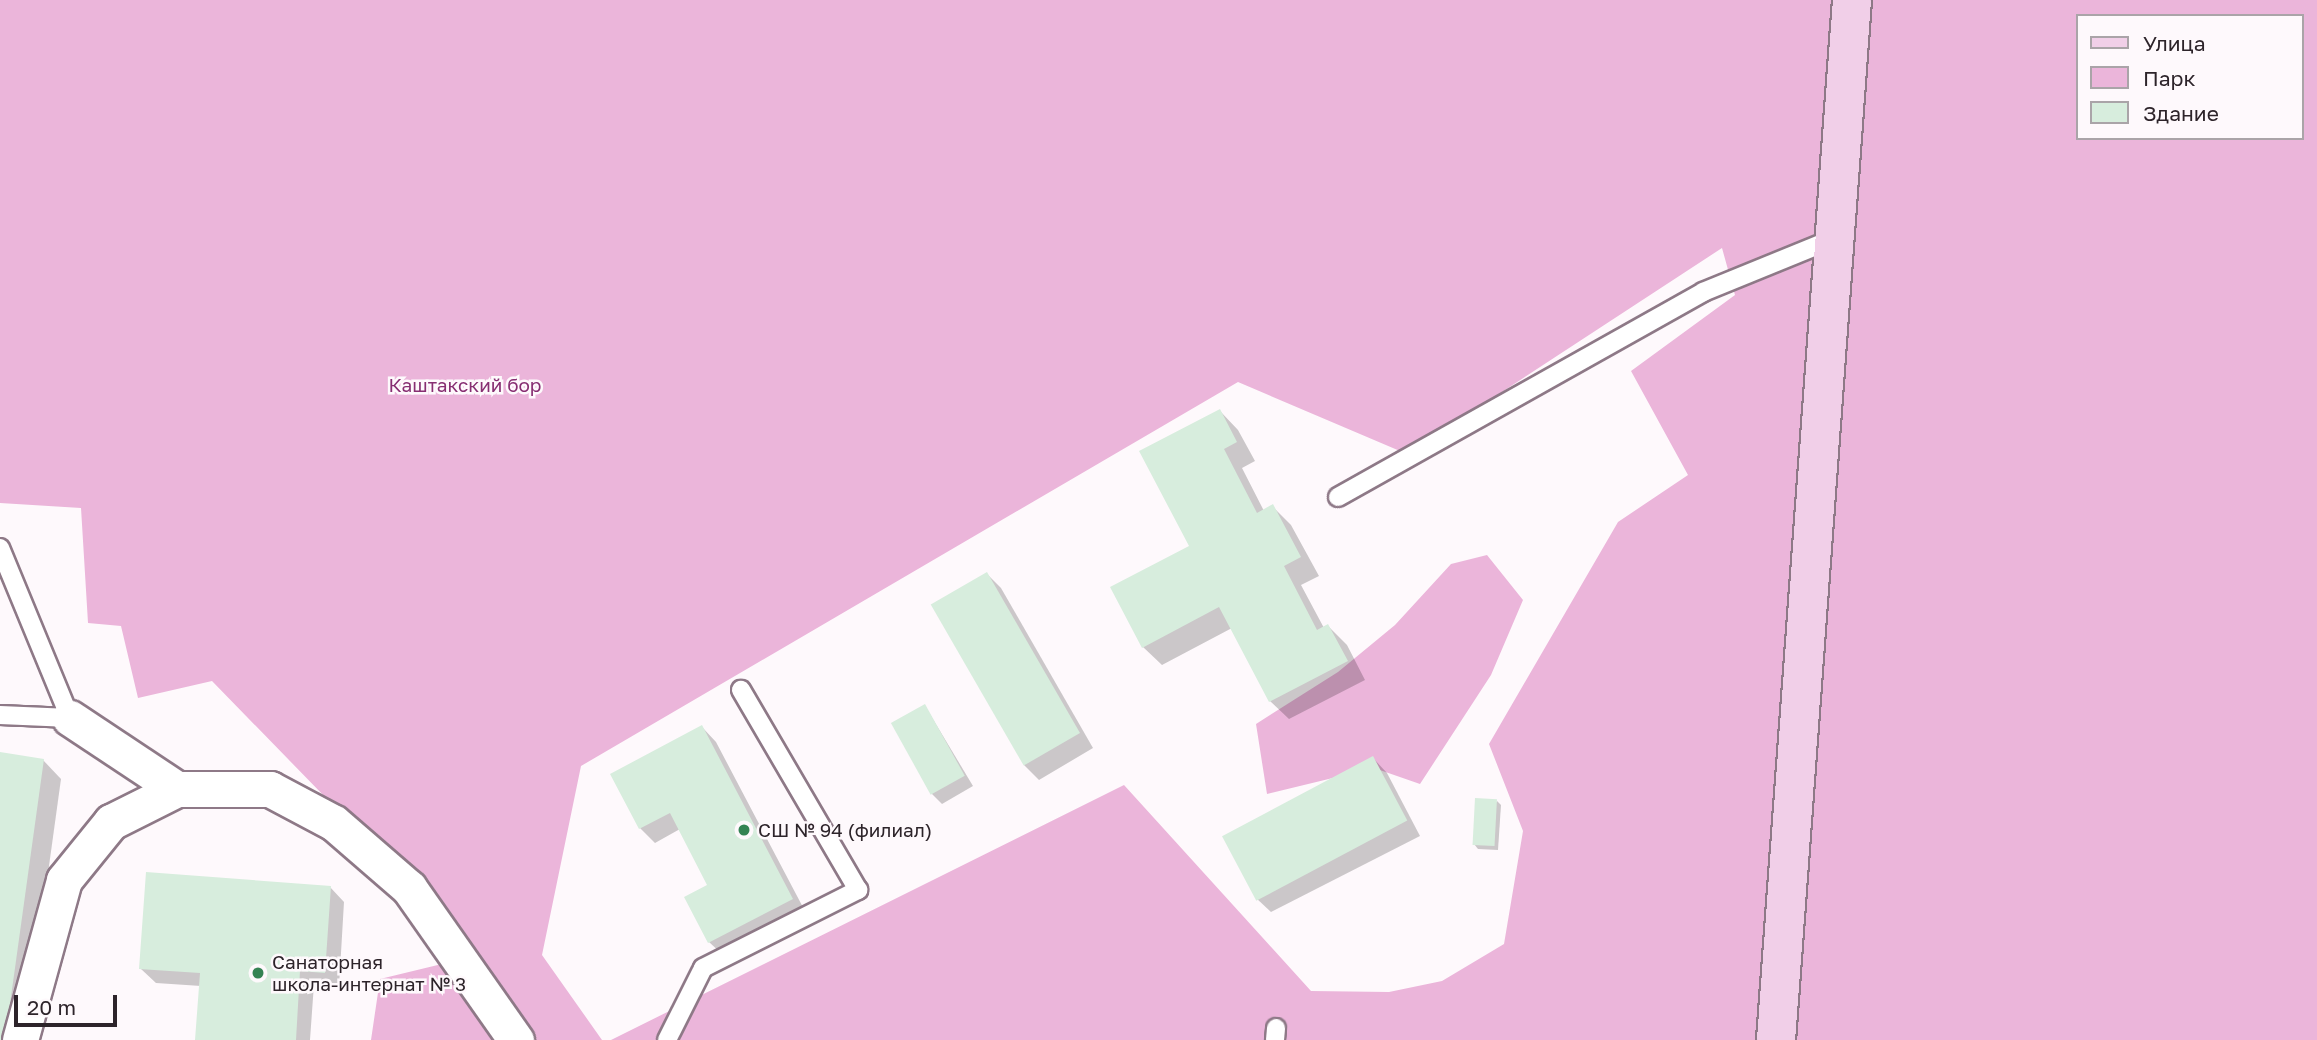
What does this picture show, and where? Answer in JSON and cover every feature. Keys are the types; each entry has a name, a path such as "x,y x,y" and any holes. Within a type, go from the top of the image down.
{"main road":[{"path":"1776,1040 1852,0"}],"street":[{"path":"70,719 177,789"},
{"path":"20,1040 64,880 111,822 177,789 270,789 334,823 409,888 516,1040"}],"lane":[{"path":"1338,497 1703,292 1835,238"},
{"path":"0,548 70,719 0,715"},
{"path":"667,1040 703,968 858,891 741,690"}],"green space":[{"name":"Каштакский бор","path":"0,0 2317,0 2317,1040 611,1040 1124,785 1311,991 1389,992 1442,981 1504,944 1523,831 1489,744 1618,522 1688,475 1631,371 1735,295 1722,248 1407,454 1238,382 581,766 542,955 602,1040 371,1040 380,979 479,955 212,681 138,698 121,626 88,623 81,508 0,503"},
{"path":"1487,555 1523,600 1491,675 1420,784 1374,768 1267,794 1256,724 1338,672 1395,625 1451,564"}],"building":[{"path":"1220,409 1237,442 1224,449 1257,513 1273,504 1301,557 1284,566 1317,630 1328,624 1348,661 1269,702 1219,607 1142,648 1110,587 1189,546 1139,451"},
{"path":"987,572 1080,733 1024,766 931,604"},
{"path":"925,704 965,776 931,795 891,723"},
{"path":"702,725 793,899 708,943 684,897 707,885 670,813 639,829 610,774"},
{"path":"0,752 44,759 5,1040 0,1040"},
{"path":"1373,756 1407,820 1256,901 1222,836"},
{"path":"1475,798 1497,799 1495,846 1473,845"},
{"path":"146,872 331,886 325,973 300,971 296,1040 195,1040 200,973 139,969"}],"place":[{"name":"СШ № 94 (филиал)","path":"744,830"},
{"name":"Санаторная школа-интернат № 3","path":"258,973"}]}
